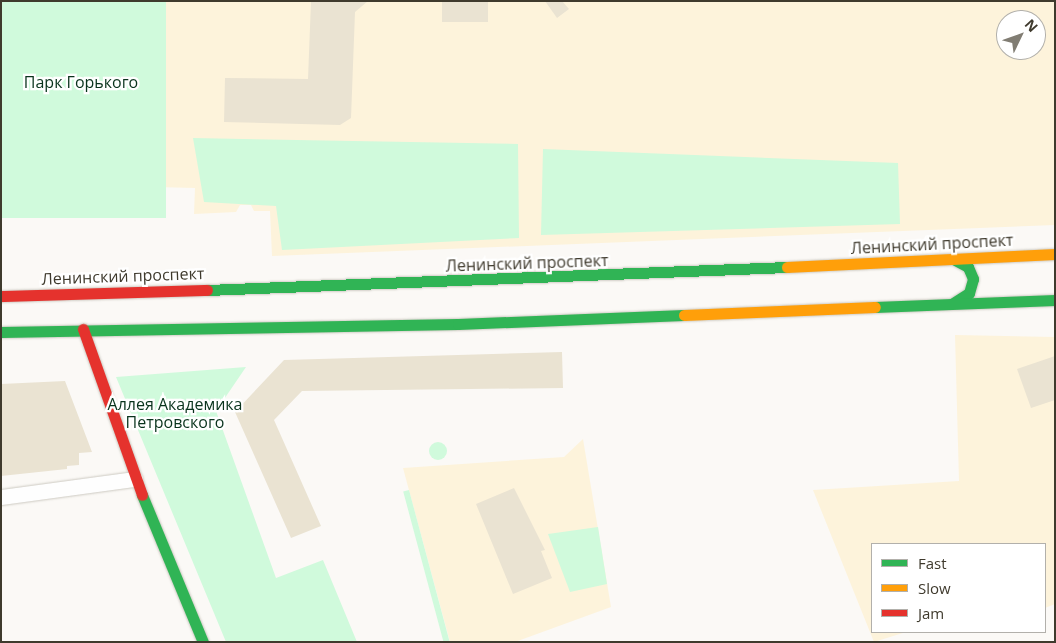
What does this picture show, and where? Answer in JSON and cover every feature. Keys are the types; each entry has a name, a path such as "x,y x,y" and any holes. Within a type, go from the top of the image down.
{"main road":[{"name":"Ленинский проспект","path":"1,296 527,280 1055,254"},
{"path":"953,258 968,267 973,279 969,293 954,303"},
{"path":"1,332 83,329 458,324 1055,300"},
{"path":"83,329 136,479 203,642"}],"street":[{"path":"1,497 136,479"}],"shaded area":[{"path":"166,1 1055,1 1055,225 272,256 270,211 254,211 251,205 240,205 236,212 194,214 195,188 155,187"},
{"path":"955,335 1055,337 1055,604 1046,608 1046,543 871,543 871,633 903,633 874,642 813,490 959,481"},
{"path":"583,439 611,607 515,642 450,642 403,468 564,457"}],"green space":[{"name":"Парк Горького","path":"1,1 166,1 166,218 1,218"},
{"path":"193,138 518,144 519,238 282,250 276,206 204,202"},
{"path":"543,149 898,163 900,224 541,235"},
{"name":"Аллея Академика Петровского","path":"246,367 216,411 276,578 323,560 357,642 226,642 116,377"},
{"path":"438,442 444,445 447,451 444,457 438,460 432,457 429,451 432,445"},
{"path":"409,490 450,642 444,642 403,492"},
{"path":"598,527 607,584 570,592 548,534"}],"building":[{"path":"311,1 368,1 355,12 351,118 340,125 224,122 225,78 308,79"},
{"path":"442,1 488,1 488,22 442,22"},
{"path":"545,1 562,1 569,9 557,18"},
{"path":"562,352 563,388 302,391 274,420 321,526 291,538 235,412 284,360"},
{"path":"1055,356 1055,400 1031,408 1017,369"},
{"path":"65,381 92,452 79,453 79,465 67,466 67,469 1,476 1,384"},
{"path":"514,488 545,550 541,551 552,578 513,594 476,504"}],"traffic: fast":[{"path":"953,259 968,267 973,279 969,293 953,303"},
{"path":"207,290 787,267"},
{"path":"875,307 1055,300"},
{"path":"1,332 458,324 684,315"},
{"path":"142,495 203,642"}],"traffic: slow":[{"path":"787,267 1055,254"},
{"path":"684,315 875,307"}],"traffic: jam":[{"path":"1,296 207,290"},
{"path":"83,329 142,495"}]}
